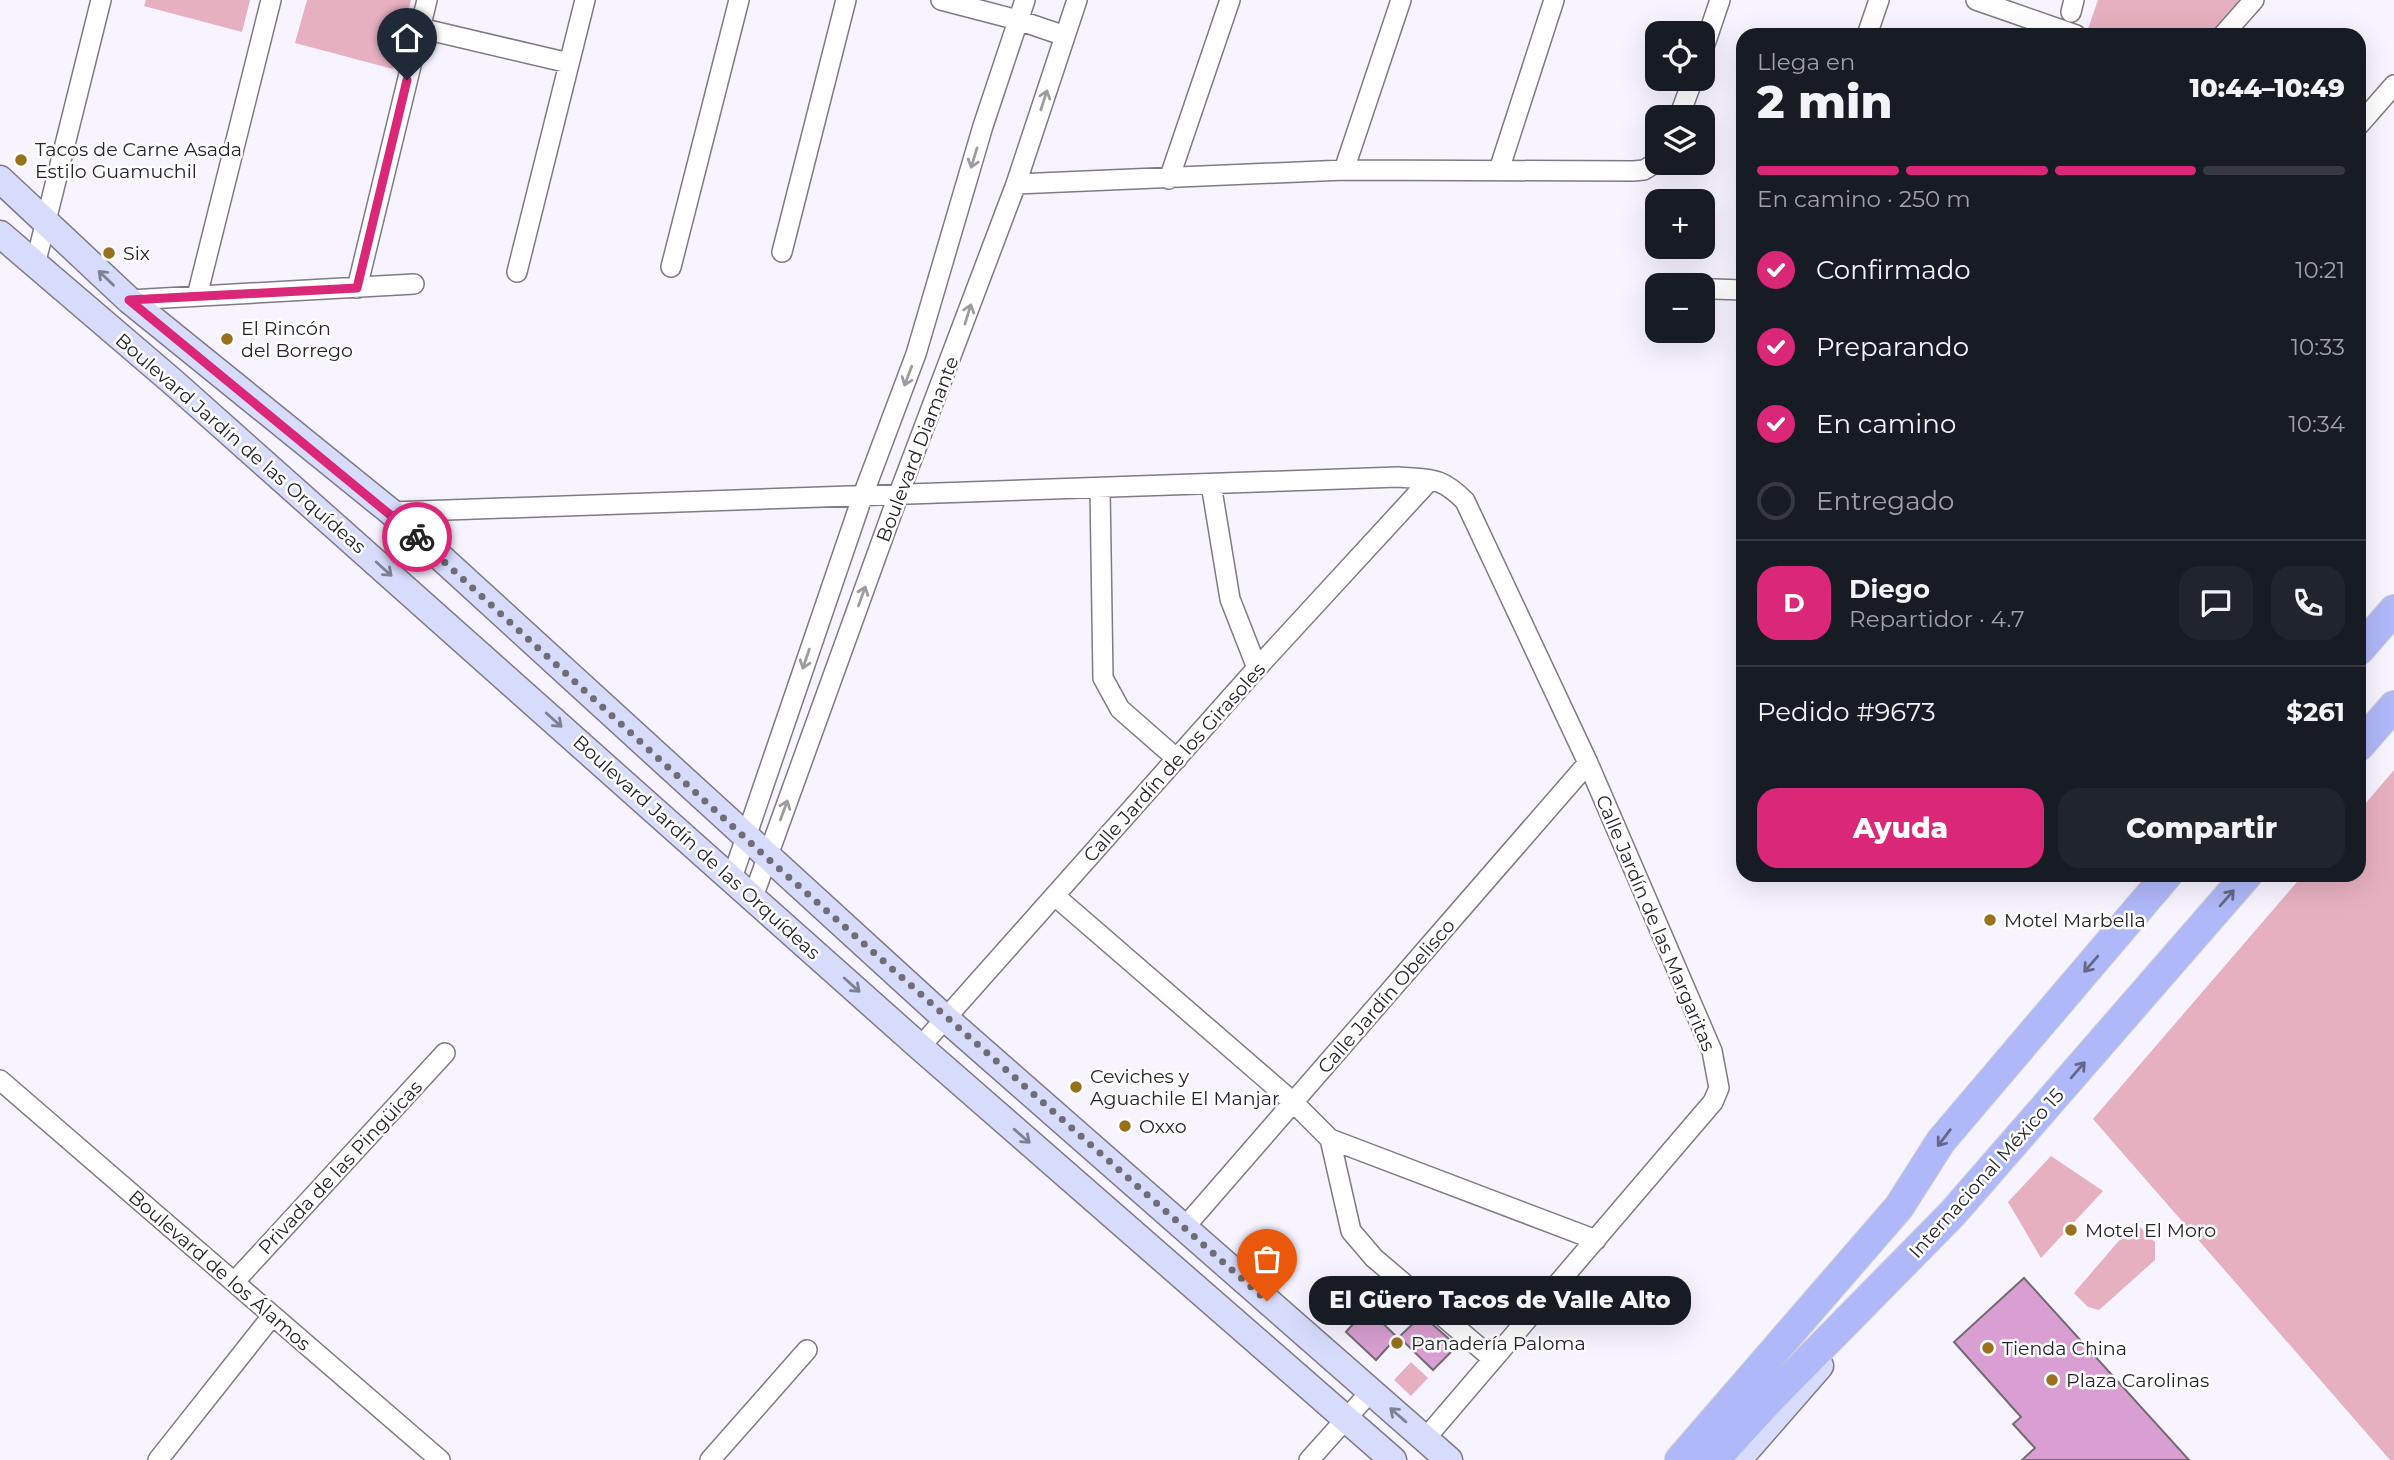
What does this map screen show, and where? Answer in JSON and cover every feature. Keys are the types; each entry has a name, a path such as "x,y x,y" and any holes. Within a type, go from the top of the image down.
{"main road":[{"path":"2366,642 2394,610"},
{"path":"2366,738 2394,706"},
{"path":"1680,1460 1899,1207 1941,1141 2161,882"},
{"name":"Internacional México 15","path":"1714,1460 1768,1401 1952,1214 2241,882"}],"street":[{"path":"35,265 102,0"},
{"path":"197,296 271,0"},
{"path":"357,288 427,0"},
{"path":"517,272 584,0"},
{"path":"671,267 739,0"},
{"path":"782,252 846,0"},
{"path":"941,0 1018,20 1065,36"},
{"name":"Boulevard Diamante","path":"732,878 863,495 916,354 972,164 1025,0"},
{"name":"Boulevard Diamante","path":"753,897 898,496 1016,184 1077,0"},
{"path":"1169,179 1230,0"},
{"path":"1344,170 1401,0"},
{"path":"1499,170 1554,0"},
{"path":"1713,21 1720,0"},
{"path":"1869,28 1879,0"},
{"path":"1976,0 2031,28"},
{"path":"2229,28 2254,0"},
{"path":"420,28 569,63"},
{"path":"2366,117 2394,85"},
{"path":"1016,184 1344,170 1645,169"},
{"name":"Boulevard Jardín de las Orquídeas","path":"0,179 129,300 391,512 945,1018 1449,1460"},
{"name":"Boulevard Jardín de las Orquídeas","path":"0,234 173,382 920,1047 1393,1460"},
{"path":"129,300 414,284"},
{"path":"1715,289 1736,290"},
{"path":"391,512 1398,477 1430,480"},
{"name":"Calle Jardín de los Girasoles","path":"920,1047 1257,668 1430,480"},
{"name":"Calle Jardín de las Margaritas","path":"1425,1439 1713,1102 1718,1088 1712,1051 1588,763 1465,502 1444,482 1430,480"},
{"path":"1212,484 1230,599 1257,668"},
{"path":"1100,489 1103,678 1120,709 1177,759"},
{"name":"Calle Jardín Obelisco","path":"1184,1228 1588,763"},
{"path":"1055,896 1293,1102 1330,1139 1596,1240"},
{"name":"Privada de las Pingüicas","path":"235,1282 445,1053"},
{"name":"Boulevard de los Álamos","path":"0,1080 440,1460"},
{"path":"1330,1139 1351,1231 1374,1258 1493,1359"},
{"path":"1663,1460 1899,1207"},
{"path":"1738,1460 1952,1214"},
{"path":"158,1460 272,1317"},
{"path":"710,1460 807,1350"},
{"path":"1308,1460 1371,1391"}],"shaded area":[{"path":"146,0 250,0 242,32 144,6"},
{"path":"307,0 411,0 393,69 295,43"},
{"path":"2098,0 2243,0 2219,28 2088,28"},
{"path":"2394,770 2394,1460 2390,1460 2093,1119 2297,882 2366,882 2366,803"},
{"path":"2051,1156 2103,1191 2041,1258 2008,1202"},
{"path":"2135,1222 2155,1242 2155,1260 2099,1310 2088,1307 2074,1293"},
{"path":"1411,1362 1428,1378 1411,1396 1394,1380"}],"building":[{"name":"Plaza Carolinas","path":"2024,1278 2189,1460 2022,1460 2035,1448 2013,1424 2021,1417 1954,1342"},
{"path":"1367,1308 1397,1337 1376,1360 1346,1332"},
{"path":"1422,1315 1457,1346 1433,1370 1399,1337"}],"way so far":[{"path":"417,537 945,1018 1267,1301"}],"place":[{"name":"Tacos de Carne Asada Estilo Guamuchil","path":"21,160"},
{"name":"Six","path":"109,253"},
{"name":"El Rincón del Borrego","path":"227,339"},
{"name":"Motel Marbella","path":"1990,920"},
{"name":"Ceviches y Aguachile El Manjar","path":"1076,1087"},
{"name":"Oxxo","path":"1125,1126"},
{"name":"Motel El Moro","path":"2071,1230"},
{"name":"El Güero Tacos de Valle Alto","path":"1267,1301"},
{"name":"Panadería Paloma","path":"1397,1343"},
{"name":"Tienda China","path":"1988,1348"},
{"name":"Plaza Carolinas","path":"2052,1380"}],"route":[{"path":"407,80 357,288 129,300 391,512 417,537"}]}
